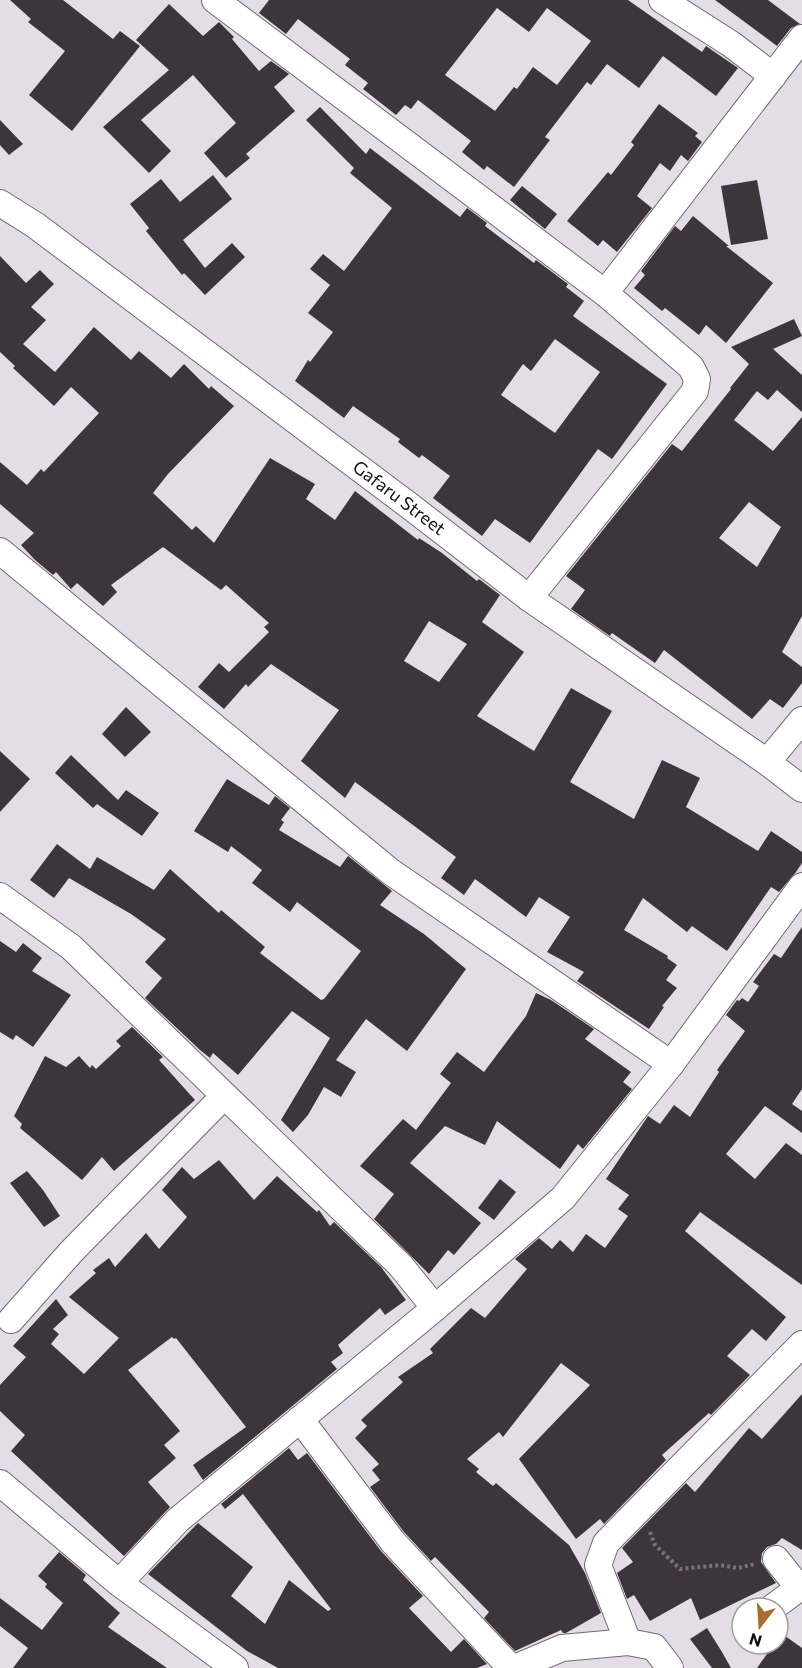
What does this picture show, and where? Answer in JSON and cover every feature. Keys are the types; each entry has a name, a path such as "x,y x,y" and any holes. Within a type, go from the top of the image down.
{"street":[{"path":"215,0 605,293 691,367 697,380 695,392 529,598"},
{"path":"662,0 731,44 773,76"},
{"path":"605,293 802,38"},
{"name":"Gafaru Street","path":"0,203 54,239 529,598 767,762 802,789"},
{"path":"0,551 391,872 671,1064"},
{"path":"767,762 802,720"},
{"path":"119,1584 178,1520 435,1308 563,1198 671,1064 802,886"},
{"path":"0,896 71,947 400,1265 435,1308"},
{"path":"11,1320 71,1252 224,1096"},
{"path":"628,1642 598,1565 606,1543 802,1344"},
{"path":"300,1419 393,1542 513,1668 561,1648 628,1642 654,1647 670,1668"},
{"path":"0,1483 119,1584 236,1668"},
{"path":"776,1559 801,1588"}],"path":[{"path":"641,1507 656,1545 680,1569 720,1565 738,1568 776,1559"}],"building":[{"path":"10,0 63,0 113,39 120,31 140,46 72,131 29,95 65,51 28,22 31,19"},
{"path":"269,0 628,0 702,52 706,46 738,68 716,96 663,56 639,88 607,64 591,85 587,82 545,137 550,140 514,187 487,166 484,170 462,152 471,141 418,100 411,109 405,105 396,115 363,89 368,83 345,65 350,59 298,19 286,34 259,13","holes":["497,8 529,32 547,8 591,41 557,85 533,67 517,89 514,87 495,111 445,75"]},
{"path":"715,0 768,0 800,24 791,28 777,46"},
{"path":"169,4 203,36 219,22 234,37 232,39 259,71 271,61 289,74 274,87 295,111 246,154 250,158 226,178 204,153 236,123 193,75 141,120 171,151 149,173 103,127 169,70 136,40"},
{"path":"659,104 698,133 695,136 702,142 688,161 681,155 670,171 660,163 637,196 652,208 617,252 603,240 598,246 567,221 608,172 611,175 634,145 631,142"},
{"path":"320,107 366,154 370,148 460,217 467,208 487,223 485,226 534,263 536,260 568,284 566,287 584,301 573,316 667,384 612,459 598,449 530,543 495,519 482,536 433,498 450,476 422,455 419,458 398,442 400,439 353,406 344,418 295,381 308,360 310,362 333,332 308,313 330,285 310,269 323,254 344,271 392,208 350,173 354,168 306,120","holes":["555,339 600,372 555,433 501,395 523,364 531,371"]},
{"path":"0,120 23,144 9,155 0,145"},
{"path":"213,175 232,199 183,240 205,268 232,243 245,257 205,295 184,273 182,275 146,231 149,228 130,204 161,179 180,202"},
{"path":"757,180 768,239 731,245 721,186"},
{"path":"522,186 557,214 545,229 510,200"},
{"path":"693,216 729,246 726,246 773,283 726,343 706,325 699,335 665,308 662,311 634,288 645,275 641,271 675,226 681,231"},
{"path":"0,256 26,283 40,270 54,284 31,307 46,320 23,344 55,372 94,327 131,360 139,351 171,378 184,364 209,389 211,386 234,406 168,474 153,493 192,530 196,526 214,543 270,458 315,484 306,499 335,520 355,491 418,540 419,538 442,553 477,581 479,579 500,595 482,622 524,652 477,716 534,751 571,688 612,711 570,782 634,819 662,760 700,778 686,807 758,851 771,831 802,852 802,863 779,892 771,887 727,951 692,926 687,932 643,898 624,930 668,956 667,958 677,965 666,980 677,988 662,1006 664,1007 649,1029 577,981 584,972 547,952 570,917 539,897 526,917 475,879 464,895 441,878 456,857 355,782 345,798 301,761 339,710 271,664 248,687 246,684 224,709 198,687 219,663 229,672 269,632 264,627 269,623 226,585 221,590 163,547 111,585 117,592 103,606 77,583 71,589 56,572 53,575 35,560 21,545 34,533 0,504 0,462 27,485 41,469 44,472 99,413 71,387 54,406 13,368 15,366 0,352","holes":["429,621 467,644 439,682 404,661"]},
{"path":"794,319 802,336 773,349 802,375 802,412 777,390 768,400 757,391 734,420 773,451 802,417 802,616 782,652 802,667 802,683 783,708 770,699 752,719 664,650 655,663 612,633 610,636 571,609 585,590 566,576 672,444 682,451 731,389 749,364 731,347","holes":["749,502 781,527 757,567 719,538"]},
{"path":"126,707 151,732 125,757 102,734"},
{"path":"0,751 30,779 0,812"},
{"path":"71,755 118,800 126,790 159,813 142,836 97,804 93,808 55,773"},
{"path":"227,779 269,805 275,796 290,808 281,820 284,822 279,830 340,867 348,856 392,891 380,905 424,934 466,969 407,1051 366,1019 336,1060 356,1072 341,1097 324,1087 308,1115 293,1132 281,1120 330,1038 292,1011 238,1075 213,1053 210,1058 200,1050 145,998 162,978 145,962 166,939 131,914 69,878 54,898 30,880 57,844 90,869 97,857 154,890 170,869 219,913 221,910 265,947 260,953 321,1000 324,999 361,951 297,902 290,912 252,883 262,870 231,846 228,852 194,831"},
{"path":"802,927 802,1089 792,1104 802,1111 802,1133 765,1106 726,1154 755,1179 786,1143 802,1155 802,1285 700,1212 685,1231 786,1317 766,1341 752,1329 727,1356 750,1375 711,1415 709,1413 662,1455 666,1460 604,1524 600,1519 576,1539 519,1459 590,1385 561,1363 503,1437 499,1432 467,1459 479,1469 476,1472 493,1486 496,1483 569,1545 585,1573 601,1613 566,1633 561,1630 515,1651 484,1618 489,1612 435,1557 431,1561 404,1532 370,1487 380,1480 372,1470 379,1464 355,1438 367,1426 361,1420 403,1382 398,1377 433,1353 430,1349 471,1308 485,1318 527,1269 515,1259 539,1238 552,1249 560,1240 573,1252 586,1234 605,1248 628,1216 618,1209 629,1195 606,1179 648,1116 660,1124 674,1105 690,1117 719,1072 717,1070 745,1031 726,1015 737,1000 742,998 748,1002 759,986 753,982 774,954 781,958"},
{"path":"0,941 16,952 23,943 42,958 32,971 71,995 33,1047 16,1035 13,1040 0,1032"},
{"path":"536,993 551,1000 594,1029 585,1039 631,1072 623,1082 632,1089 583,1149 578,1144 560,1169 497,1121 485,1145 445,1126 410,1163 481,1223 454,1255 448,1250 429,1274 374,1219 394,1194 360,1166 403,1119 416,1130 451,1083 440,1074 457,1052 484,1072 526,1016"},
{"path":"132,1027 163,1057 159,1060 195,1100 114,1171 102,1157 82,1180 20,1128 22,1124 14,1116 45,1056 66,1067 79,1056 90,1068 92,1065 96,1069 121,1046 116,1041"},
{"path":"219,1160 254,1200 277,1176 317,1212 319,1210 330,1226 334,1222 381,1267 406,1300 385,1315 380,1308 338,1345 343,1353 331,1362 337,1369 203,1480 193,1465 246,1427 176,1338 172,1337 128,1370 180,1431 164,1445 176,1458 148,1482 170,1507 124,1556 11,1451 25,1435 0,1411 0,1385 26,1357 13,1346 56,1299 68,1315 53,1329 59,1334 51,1344 84,1374 119,1338 69,1297 96,1273 93,1270 109,1258 115,1267 146,1233 159,1249 187,1217 162,1190 182,1167 194,1179"},
{"path":"27,1171 60,1216 44,1227 10,1183"},
{"path":"500,1179 516,1192 494,1220 478,1208"},
{"path":"802,1394 802,1550 782,1538 776,1544 767,1547 762,1553 761,1562 776,1583 749,1596 730,1596 730,1605 700,1620 691,1598 650,1621 634,1595 627,1599 617,1573 633,1562 622,1548 686,1483 695,1492 749,1428 762,1439"},
{"path":"289,1448 298,1460 307,1453 381,1551 423,1596 409,1608 451,1652 464,1639 487,1664 477,1668 278,1668 247,1651 148,1574 198,1523 253,1567 231,1596 265,1624 289,1580 328,1611 331,1609 243,1494 225,1509 221,1504"},
{"path":"59,1552 86,1575 83,1580 120,1613 108,1627 167,1668 13,1668 28,1648 0,1626 0,1598 42,1630 63,1603 45,1587 47,1584 38,1576"},
{"path":"707,1628 731,1668 712,1668 690,1639"},
{"path":"790,1639 802,1648 802,1668 757,1668 766,1656 790,1656"}]}
